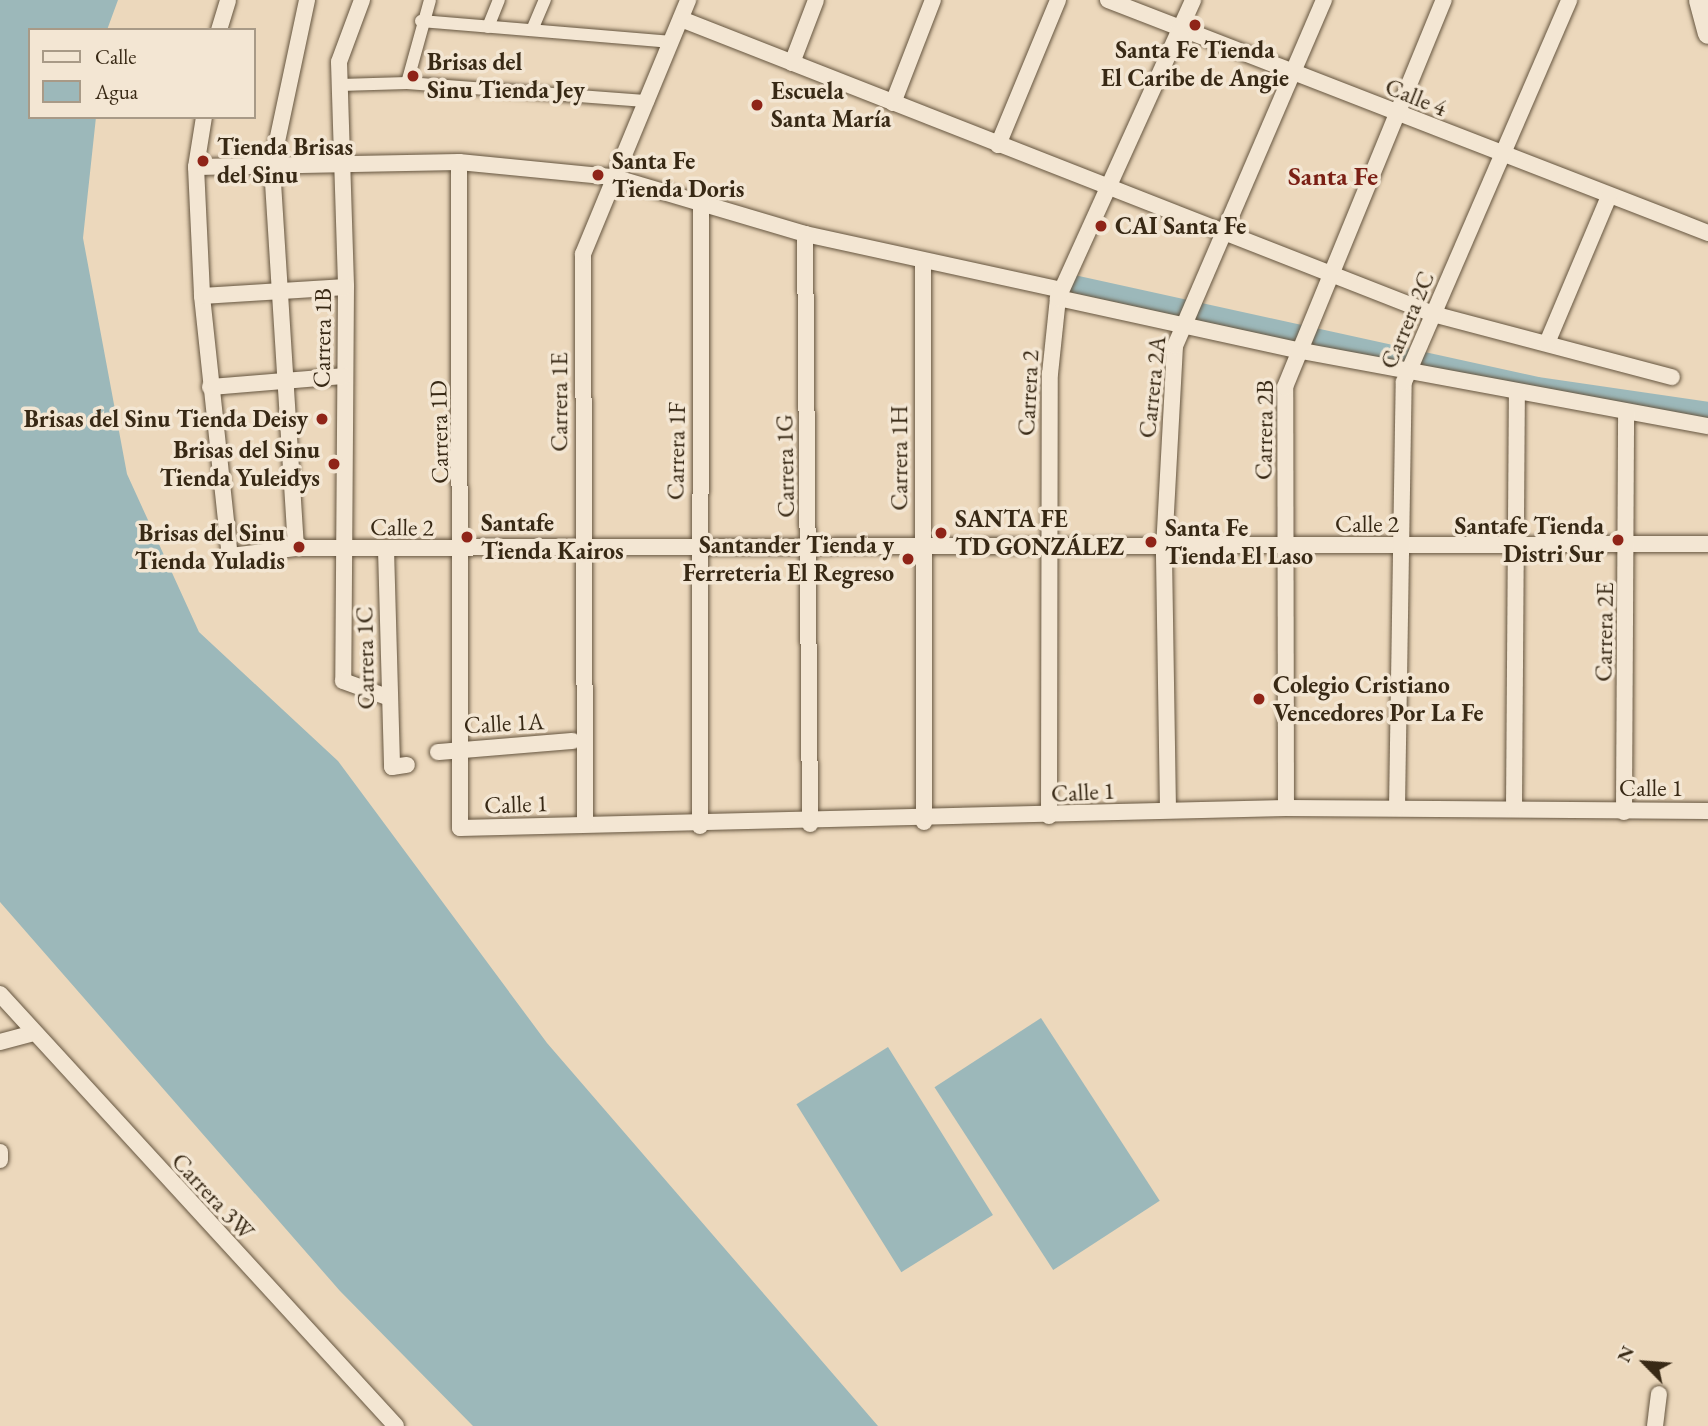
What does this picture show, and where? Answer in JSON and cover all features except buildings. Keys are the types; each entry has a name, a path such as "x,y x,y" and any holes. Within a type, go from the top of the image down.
{"street":[{"path":"220,28 228,0"},
{"path":"296,548 272,166 307,0"},
{"name":"Carrera 1B","path":"362,0 342,51 340,85 340,164 346,287 340,549 343,681 387,697"},
{"path":"407,83 421,21 430,0"},
{"path":"488,27 499,0"},
{"path":"532,30 545,0"},
{"name":"Carrera 1E","path":"585,824 581,549 583,254 688,0"},
{"path":"792,63 816,0"},
{"path":"893,103 933,0"},
{"path":"998,145 1058,0"},
{"name":"Calle 4","path":"1108,0 1505,158 1708,233"},
{"name":"Carrera 2","path":"1049,817 1047,546 1062,289 1193,0"},
{"name":"Carrera 2A","path":"1168,810 1164,548 1170,388 1183,323 1295,74 1324,0"},
{"name":"Carrera 2B","path":"1286,808 1285,387 1298,347 1334,274 1400,116 1444,0"},
{"name":"Carrera 2C","path":"1397,808 1397,547 1401,400 1411,365 1505,158 1569,0"},
{"path":"1699,0 1708,33"},
{"path":"681,19 1433,314 1672,376"},
{"path":"421,21 671,42"},
{"path":"340,85 407,83 648,101"},
{"path":"204,119 196,167 202,296 210,387 284,377 344,376"},
{"path":"196,167 459,162 613,177 805,234 923,263 1062,289 1183,323 1298,347 1411,365 1517,393 1708,426"},
{"name":"Carrera 1D","path":"459,162 463,551 463,746 460,828"},
{"path":"1547,343 1609,197"},
{"name":"Carrera 1F","path":"700,825 698,550 701,203"},
{"name":"Carrera 1G","path":"805,234 810,824"},
{"name":"Carrera 1H","path":"923,263 921,550 924,821"},
{"path":"202,296 346,287"},
{"name":"Calle 2","path":"210,387 230,556 296,548 463,551 809,548 921,550 1047,546 1164,548 1708,544"},
{"path":"1514,808 1517,393"},
{"name":"Carrera 2E","path":"1625,811 1626,412"},
{"name":"Carrera 1C","path":"386,548 387,697 400,766"},
{"name":"Calle 1A","path":"438,752 463,746 573,741"},
{"name":"Calle 1","path":"460,828 585,824 810,824 1286,808 1708,811"},
{"name":"Carrera 3W","path":"0,994 396,1426"},
{"path":"0,1042 33,1032"},
{"path":"1655,1426 1659,1394"}],"water":[{"path":"0,0 118,0 108,28 28,28 28,119 96,119 83,238 127,474 199,632 338,761 547,1043 878,1426 473,1426 340,1291 0,902"},
{"path":"1041,1018 1160,1201 1053,1270 934,1087"},
{"path":"888,1047 993,1215 901,1272 796,1104"}],"waterway":[{"path":"1069,283 1537,386 1708,411"}],"place":[{"name":"Santa Fe Tienda El Caribe de Angie","path":"1195,25"},
{"name":"Brisas del Sinu Tienda Jey","path":"413,76"},
{"name":"Escuela Santa María","path":"757,105"},
{"name":"Tienda Brisas del Sinu","path":"203,161"},
{"name":"Santa Fe Tienda Doris","path":"598,175"},
{"name":"CAI Santa Fe","path":"1101,226"},
{"name":"Brisas del Sinu Tienda Deisy","path":"322,419"},
{"name":"Brisas del Sinu Tienda Yuleidys","path":"334,464"},
{"name":"SANTA FE TD GONZÁLEZ","path":"941,533"},
{"name":"Santafe Tienda Kairos","path":"467,537"},
{"name":"Santafe Tienda Distri Sur","path":"1618,540"},
{"name":"Santa Fe Tienda El Laso","path":"1151,542"},
{"name":"Brisas del Sinu Tienda Yuladis","path":"299,547"},
{"name":"Santander Tienda y Ferreteria El Regreso","path":"908,559"},
{"name":"Colegio Cristiano Vencedores Por La Fe","path":"1259,699"}],"district":[{"name":"Santa Fe","path":"1333,177"}]}
